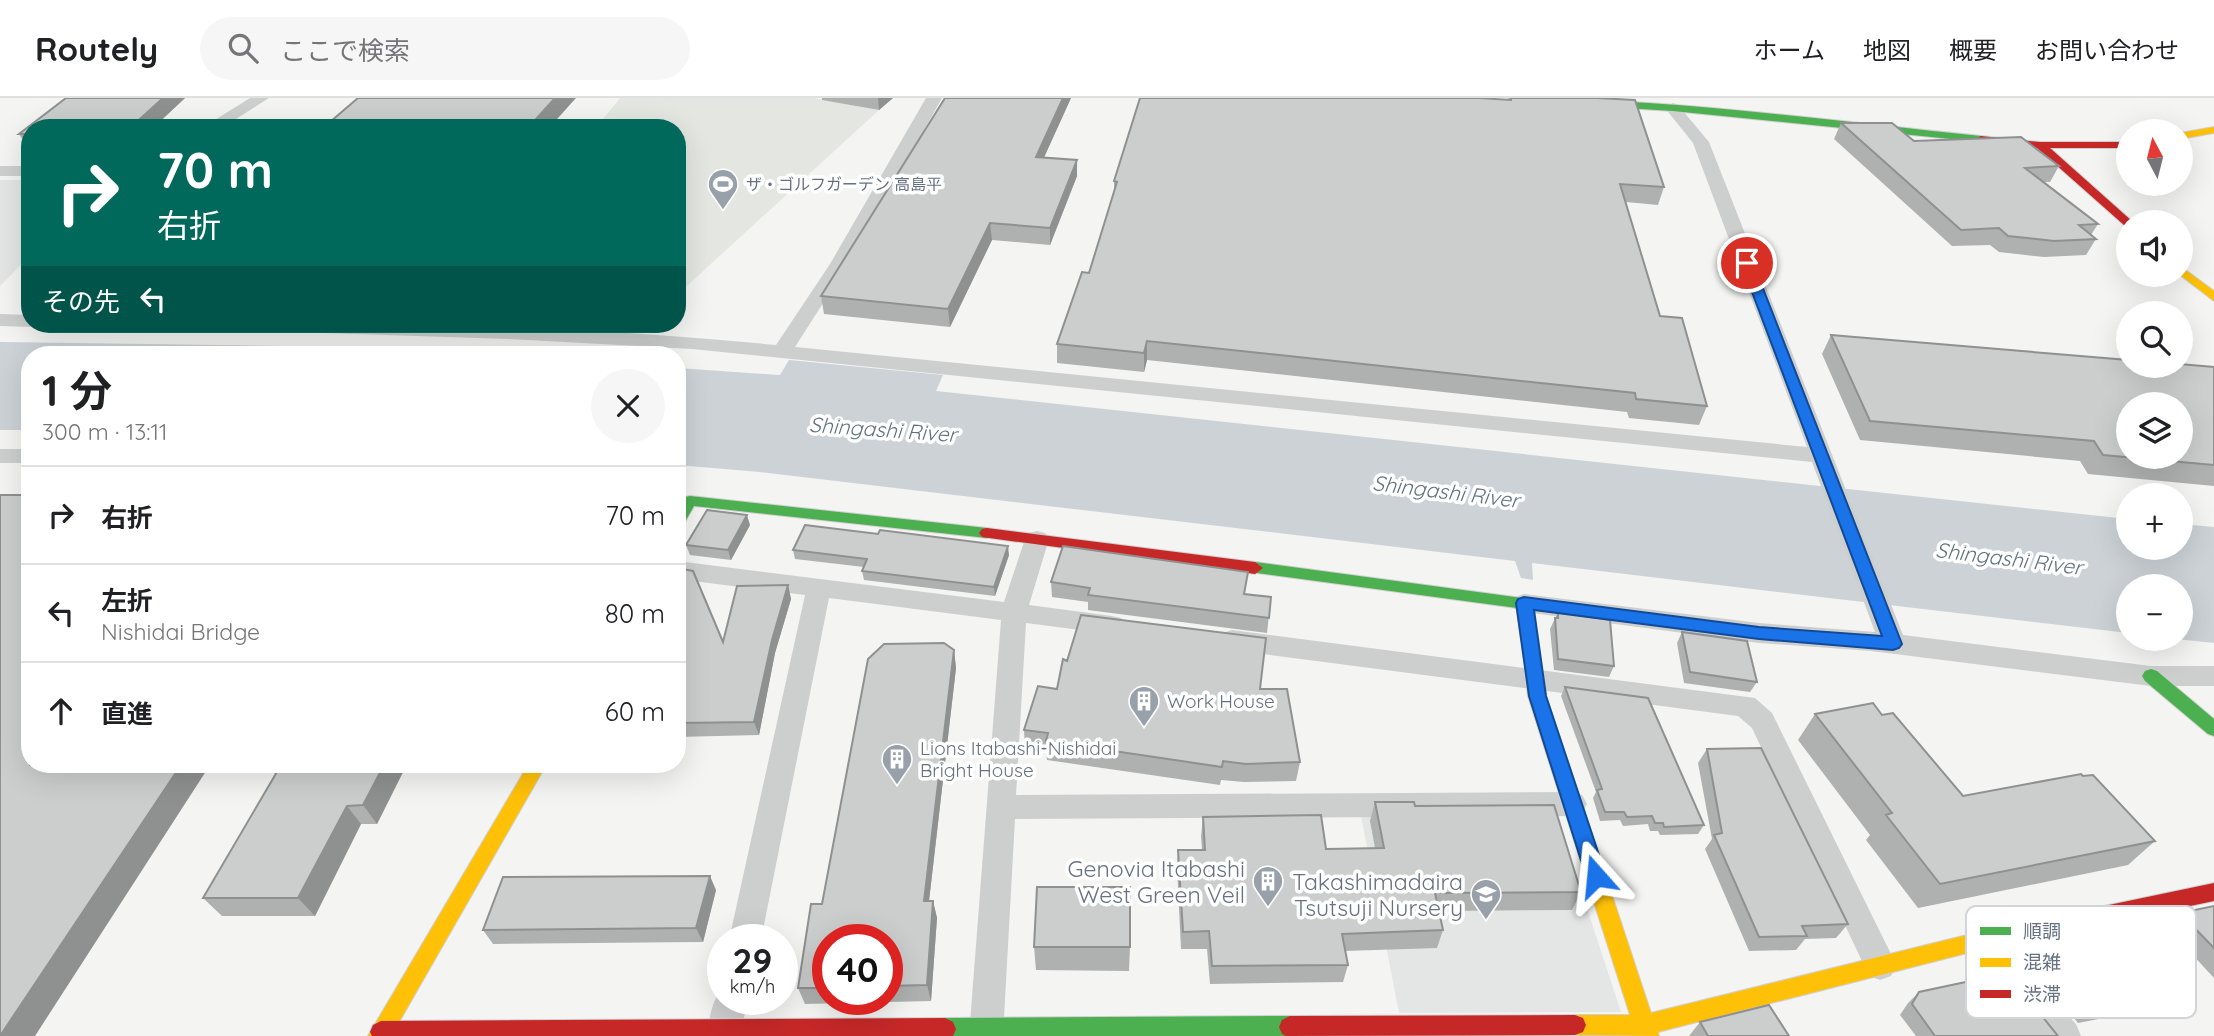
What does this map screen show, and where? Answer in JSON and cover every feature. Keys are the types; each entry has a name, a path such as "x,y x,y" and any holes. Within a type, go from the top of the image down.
{"street":[{"path":"225,119 261,98"},
{"path":"782,352 838,264 934,98"},
{"path":"1513,98 1667,103 2040,145 2116,145"},
{"path":"1667,103 1700,142 1893,644"},
{"path":"2193,134 2214,130"},
{"path":"2040,145 2116,212"},
{"path":"0,171 21,171"},
{"path":"2193,280 2214,297"},
{"path":"0,320 21,320"},
{"path":"484,333 596,337 782,352 1823,459"},
{"path":"0,456 21,456"},
{"path":"686,501 1037,540 1759,633 1893,644 2151,676 2214,676"},
{"path":"986,1032 1014,612 1037,540"},
{"path":"686,571 1137,628"},
{"path":"748,924 819,588"},
{"path":"1524,603 1533,678 1646,1030"},
{"path":"1206,637 1745,706 1762,721 1880,965"},
{"path":"2151,676 2214,729"},
{"path":"380,1034 532,773"},
{"path":"1000,807 1572,804"},
{"path":"2147,906 2214,892"},
{"path":"380,1034 729,1015 986,1032 1646,1030 1880,965 1966,944"},
{"path":"2048,1018 2064,1036"}],"shaded area":[{"name":"ザ・ゴルフガーデン 高島平","path":"620,98 814,98 879,110 686,287 686,119 603,119"},
{"path":"0,180 21,180 21,265 0,286"},
{"name":"Takashimadaira Tsutsuji Nursery","path":"1361,816 1561,829 1621,1012 1399,1013"}],"water":[{"path":"0,342 287,346 21,346 21,430 0,430"},
{"name":"Shingashi River","path":"789,360 943,375 936,391 2116,518 2116,560 2193,560 2193,525 2214,527 2214,643 2193,641 2193,574 2116,574 2116,632 1532,563 1533,580 1521,578 1515,561 760,472 686,466 686,369 780,375"}],"building":[{"path":"66,98 163,98 140,119 39,119"},
{"path":"358,98 555,98 536,119 334,119"},
{"path":"945,98 1063,98 1036,157 1077,160 1050,228 990,223 948,309 821,296"},
{"path":"1140,98 1635,100 1664,187 1620,184 1660,316 1682,318 1707,406 1636,399 1635,393 1147,341 1144,353 1057,344 1082,272 1089,273"},
{"path":"1841,123 1892,123 1914,141 2021,137 2059,166 2025,168 2098,224 2079,225 2096,239 2054,241 2008,236 1999,228 1961,230"},
{"path":"1831,335 2116,359 2116,378 2193,378 2193,365 2214,367 2214,465 2193,463 2193,392 2116,392 2116,456 2103,455 2094,441 1870,421"},
{"path":"0,495 21,495 21,773 176,773 0,1036"},
{"path":"707,510 747,515 728,550 686,545"},
{"path":"805,525 878,534 880,530 1008,546 994,587 862,571 867,559 793,550"},
{"path":"1063,546 1248,572 1244,594 1271,597 1269,618 1088,595 1090,588 1051,582"},
{"path":"686,570 693,571 723,642 737,586 788,585 772,640 754,722 686,723"},
{"path":"1558,612 1610,620 1614,666 1558,659 1555,618 1558,618"},
{"name":"Work House","path":"1081,615 1266,638 1260,689 1287,689 1300,762 1246,764 1223,761 1222,767 1046,741 1048,733 1024,730 1038,686 1057,689 1063,659 1067,661"},
{"path":"1682,632 1747,641 1757,682 1690,672"},
{"name":"Lions Itabashi-Nishidai Bright House","path":"944,643 954,650 924,901 933,901 927,985 903,986 903,924 812,924 812,988 798,988 811,904 822,904 868,659 884,644"},
{"path":"1565,687 1648,698 1704,825 1664,827 1663,823 1655,823 1652,816 1627,817 1624,812 1605,812 1597,790 1602,789"},
{"path":"1873,703 1882,715 1893,713 1963,796 2081,774 2093,775 2155,841 1940,884 1886,815 1892,813 1815,714"},
{"path":"1761,748 1848,924 1802,926 1807,936 1759,937 1714,835 1722,833 1707,749"},
{"path":"276,773 380,773 363,805 347,806 298,898 203,898"},
{"path":"1375,802 1414,802 1415,806 1554,805 1581,892 1435,893 1443,930 1342,934 1348,965 1212,966 1209,931 1183,932 1178,850 1205,850 1203,817 1321,815 1326,849 1384,848"},
{"path":"710,876 696,928 483,930 503,877"},
{"path":"1037,887 1130,887 1130,947 1034,947"},
{"path":"2214,906 2214,948 2196,929 2196,910"},
{"path":"1966,982 1966,1018 2044,1018 2058,1036 1935,1036 1912,1004 1919,992"},
{"path":"1769,1005 1789,1036 1708,1036 1700,1022"}],"traffic: fast":[{"path":"1513,98 1673,108 1981,139"},
{"path":"686,508 690,501 987,533"},
{"path":"1255,568 1524,603 1532,659"},
{"path":"2151,676 2214,729"},
{"path":"945,1029 1290,1027"}],"traffic: slow":[{"path":"2193,134 2214,130"},
{"path":"2193,280 2214,297"},
{"path":"1532,659 1537,696 1648,1036"},
{"path":"379,1036 532,773"},
{"path":"1575,1025 1645,1025 1966,944"}],"traffic: jam":[{"path":"1981,139 2040,145 2116,145"},
{"path":"2040,145 2116,212"},
{"path":"987,533 1255,568"},
{"path":"2147,906 2214,892"},
{"path":"1290,1027 1575,1025"},
{"path":"381,1032 945,1029"}],"place":[{"name":"ザ・ゴルフガーデン 高島平","path":"723,211"},
{"name":"Work House","path":"1144,728"},
{"name":"Lions Itabashi-Nishidai Bright House","path":"897,786"},
{"name":"Genovia Itabashi West Green Veil","path":"1268,908"},
{"name":"Takashimadaira Tsutsuji Nursery","path":"1486,921"}],"route":[{"path":"1596,876 1537,696 1524,603 1759,633 1893,644 1747,263"}]}
